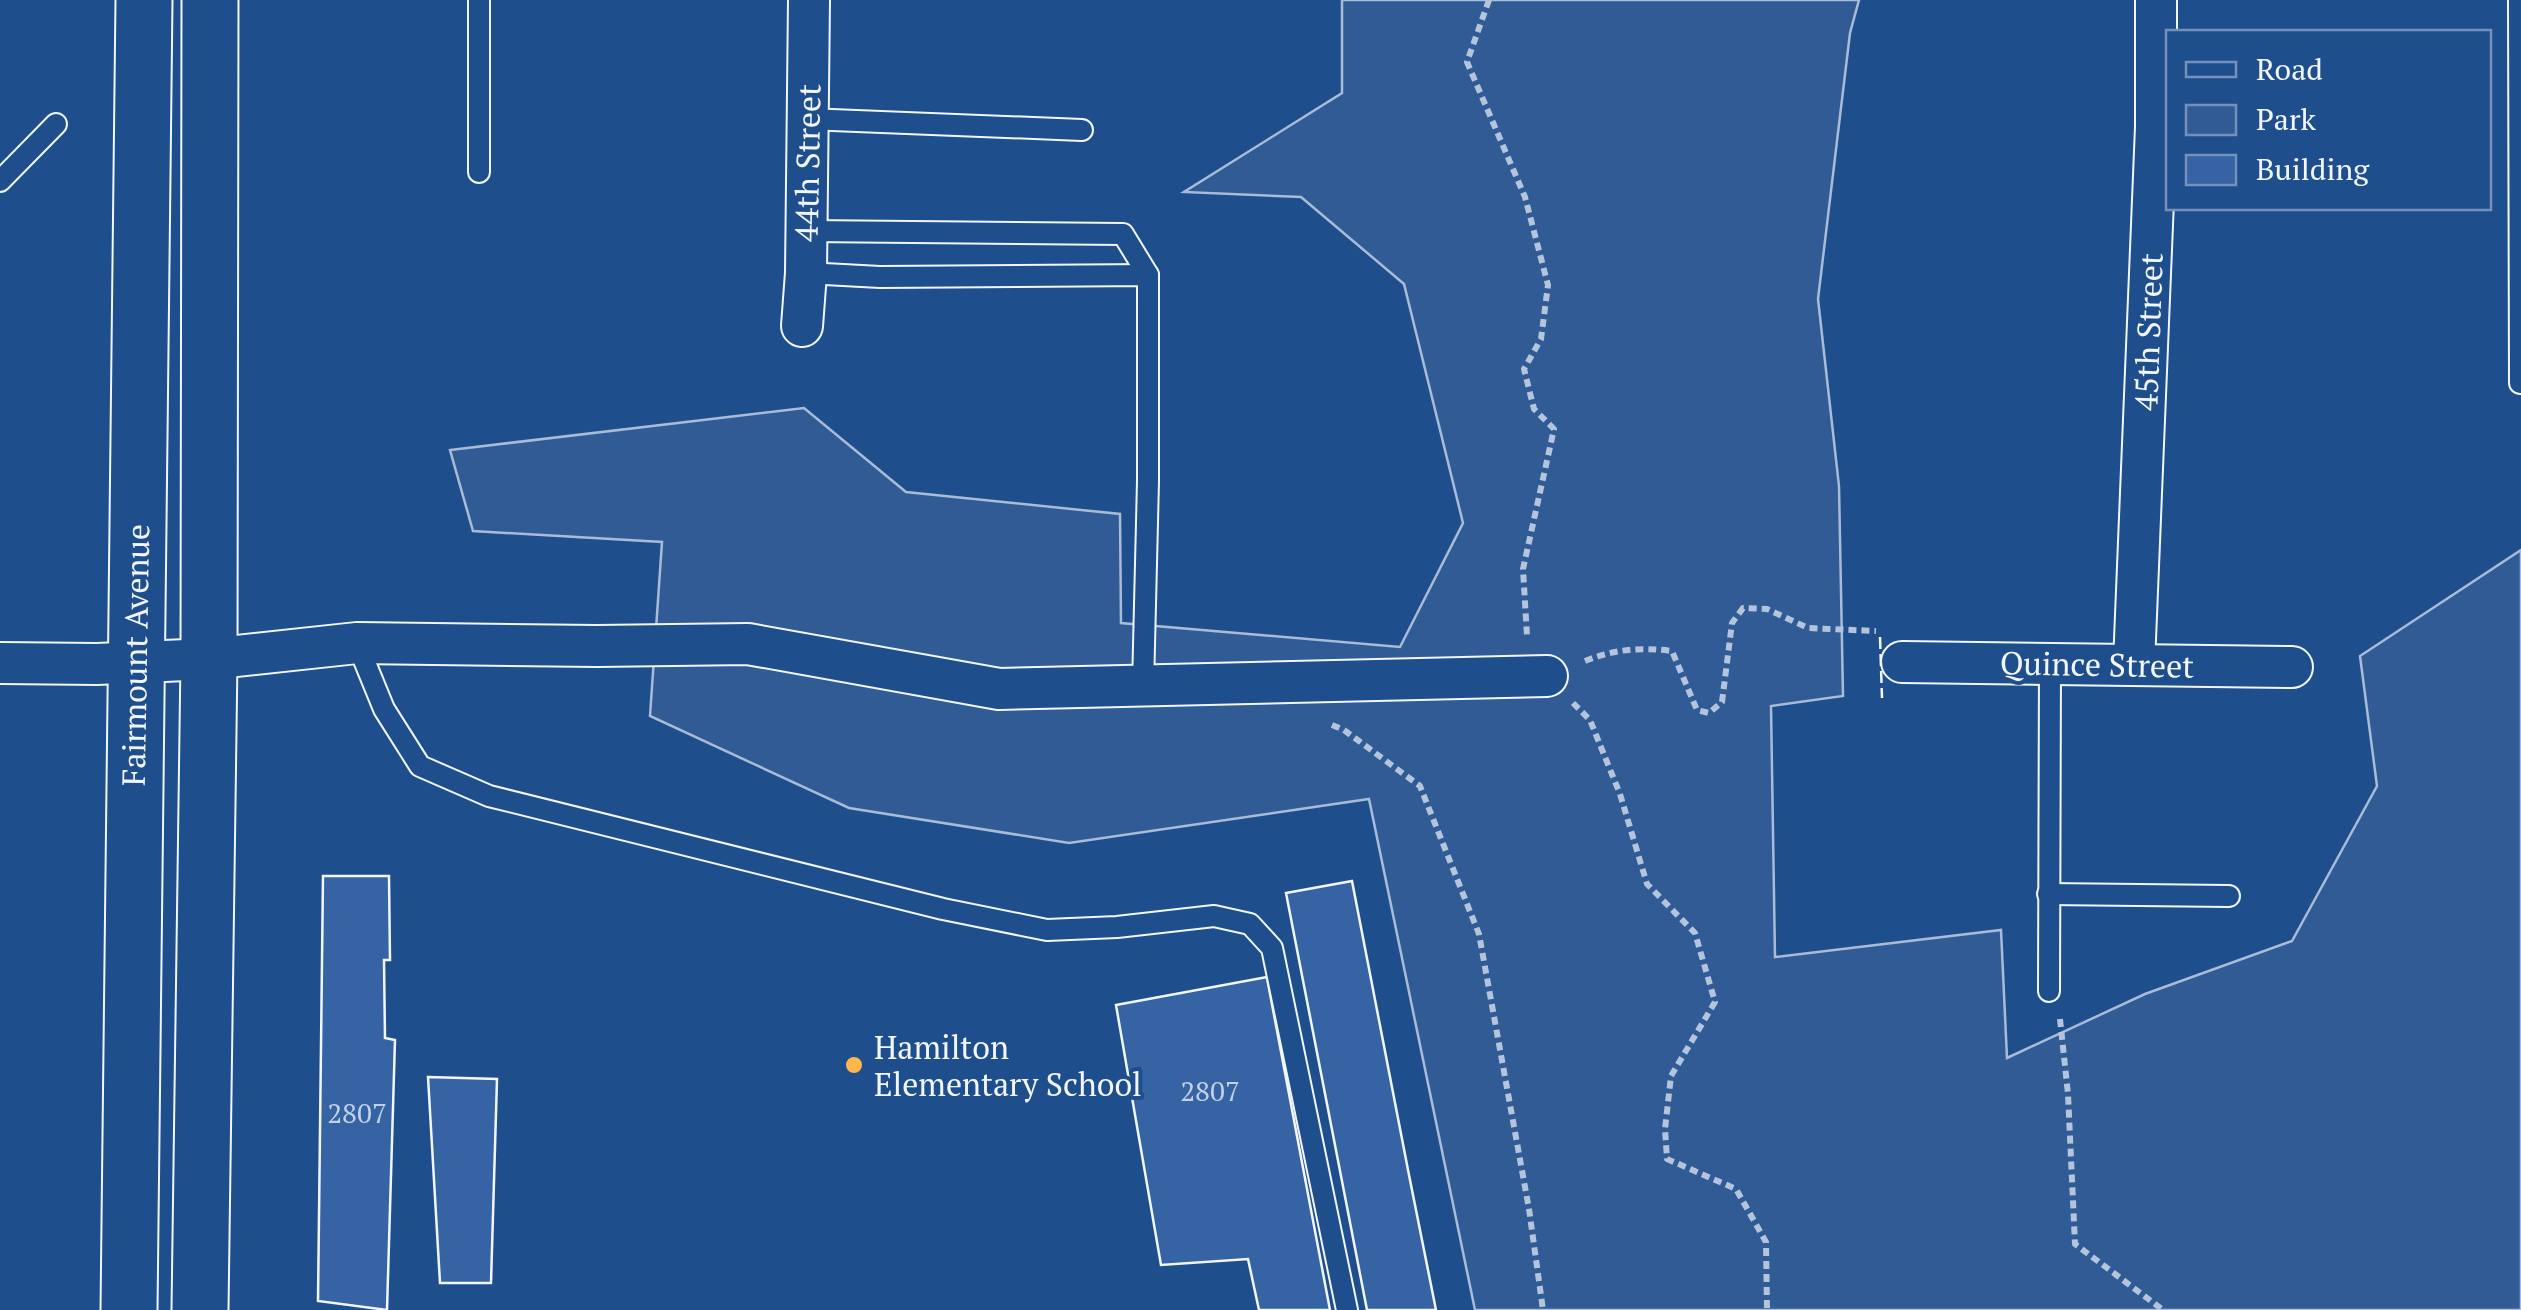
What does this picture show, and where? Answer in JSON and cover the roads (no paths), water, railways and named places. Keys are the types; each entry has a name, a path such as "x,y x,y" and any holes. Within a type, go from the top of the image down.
{"main road":[{"name":"Fairmount Avenue","path":"129,1310 144,0"},
{"path":"200,1310 209,659 210,0"}],"street":[{"name":"44th Street","path":"802,326 809,0"},
{"name":"45th Street","path":"2134,664 2162,127 2156,0"},
{"path":"0,663 209,659 358,642 748,644 999,689 1547,676"},
{"name":"Quince Street","path":"1894,646 2050,664 2292,667"}],"lane":[{"path":"479,0 479,172"},
{"path":"2519,0 2520,383"},
{"path":"808,119 1082,130"},
{"path":"0,181 56,124"},
{"path":"807,231 1123,234 1148,275 1143,687"},
{"path":"806,272 880,277 1148,275"},
{"path":"358,642 384,709 420,766 489,796 943,909 1047,930 1214,916 1250,924 1272,948 1347,1310"},
{"path":"2049,992 2050,664"},
{"path":"2048,894 2229,896"}],"place":[{"name":"Hamilton Elementary School","path":"854,1065"}]}
